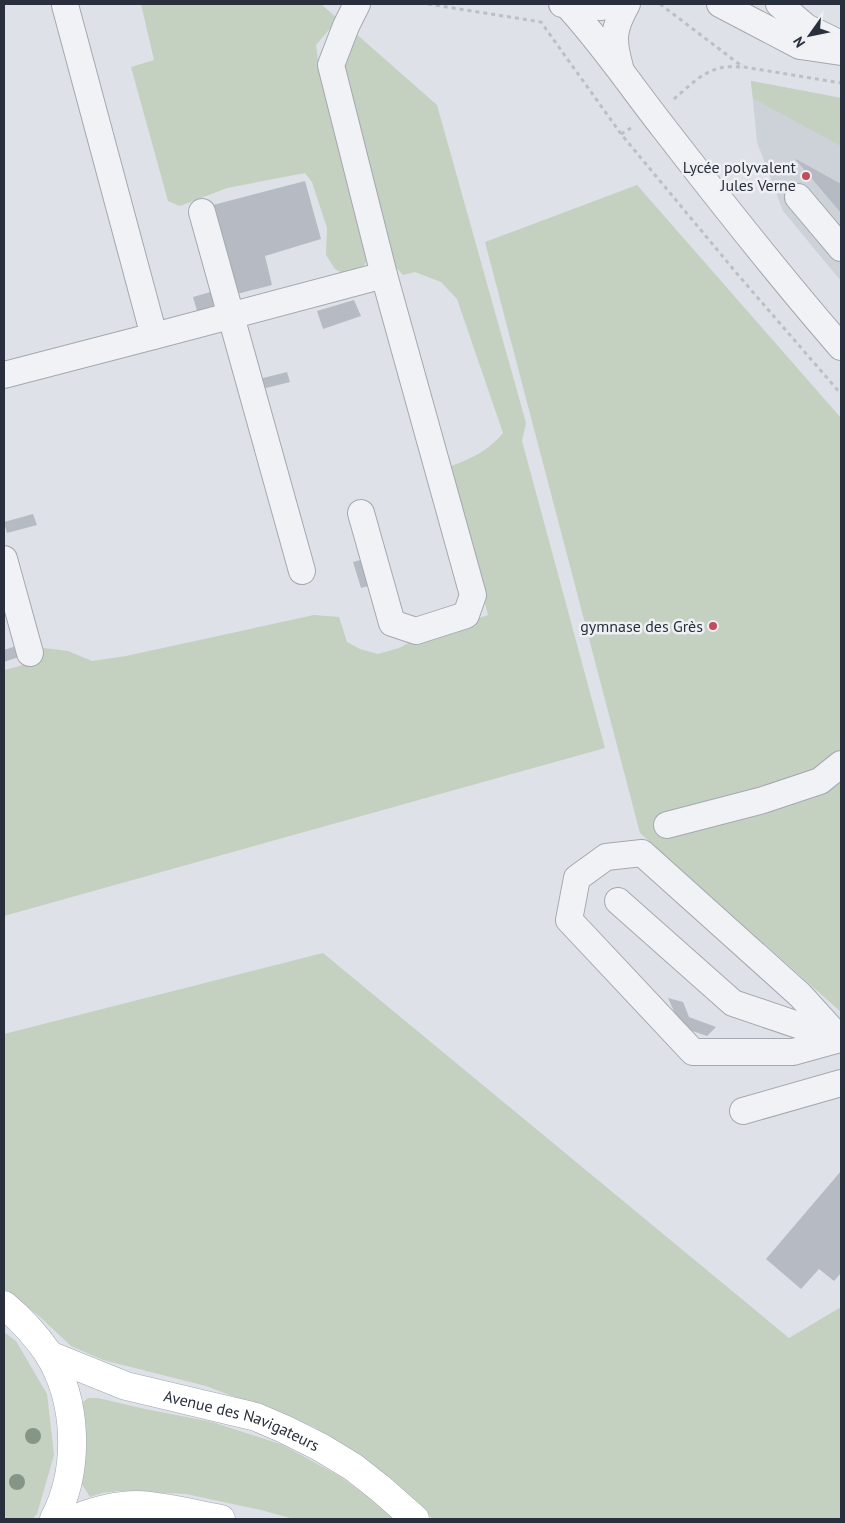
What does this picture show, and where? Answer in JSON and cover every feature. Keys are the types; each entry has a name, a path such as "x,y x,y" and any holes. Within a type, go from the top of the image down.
{"main road":[{"path":"4,1305 19,1317 49,1355 61,1379 68,1405 72,1432 72,1459 67,1486 54,1519"},
{"name":"Avenue des Navigateurs","path":"49,1355 126,1386 256,1417 284,1429 320,1447 354,1468 382,1489 415,1519"},
{"path":"74,1519 112,1507 136,1505 165,1508 221,1519"}],"street":[{"path":"357,4 331,65 384,275 473,595 466,615 416,631 392,623 361,513"},
{"path":"564,4 601,6 615,4"},
{"path":"564,4 592,33 735,220 800,301 841,348"},
{"path":"620,70 615,47 615,31 620,16 627,4"},
{"path":"720,4 800,46 841,52"},
{"path":"779,4 806,27 841,44"},
{"path":"65,5 154,336"},
{"path":"798,197 841,248"},
{"path":"202,212 302,571"},
{"path":"5,368 154,336 384,275"},
{"path":"4,559 30,653"},
{"path":"667,825 763,800 820,781 841,764"},
{"path":"642,853 800,996 840,1040 793,1052 693,1052 568,920 577,878 606,857 642,853"},
{"path":"618,902 733,1003 840,1040"},
{"path":"743,1111 841,1083"}],"path":[{"path":"428,4 541,22 621,134 739,276 841,394"},
{"path":"660,4 744,67"},
{"path":"621,134 653,115 707,72 720,68 744,67 841,83"}],"shaded area":[{"name":"Lycée polyvalent Jules Verne","path":"751,81 841,98 841,281 783,211 757,142"}],"green space":[{"path":"141,4 321,4 338,19 316,45 318,61 365,234 368,259 361,270 344,274 335,269 326,255 327,228 312,182 305,173 227,188 180,206 168,201 131,67 154,60"},
{"path":"354,32 437,105 526,423 522,441 605,748 4,916 4,670 20,666 44,648 68,651 92,661 126,656 314,615 339,617 347,642 360,649 378,654 399,648 418,638 488,615 449,467 479,454 503,433 457,299 441,282 415,272 403,275 395,266 343,79 343,58"},
{"path":"751,81 841,98 841,146 753,98"},
{"name":"gymnase des Grès","path":"637,185 841,418 841,1012 640,833 485,242"},
{"path":"323,953 789,1338 841,1307 841,1519 433,1519 386,1476 314,1427 206,1386 103,1360 71,1346 39,1316 4,1289 4,1034"},
{"path":"4,1332 16,1341 47,1394 54,1455 37,1514 32,1519 4,1519"},
{"path":"88,1398 98,1398 212,1422 283,1445 341,1477 394,1519 294,1519 186,1494 119,1491 90,1497 80,1481 86,1451 82,1403"}],"building":[{"path":"796,160 841,184 841,213"},
{"path":"305,181 321,239 265,256 272,285 237,294 213,205"},
{"path":"214,291 218,308 198,314 193,297"},
{"path":"354,300 361,316 323,329 317,311"},
{"path":"287,372 290,382 262,389 259,379"},
{"path":"33,514 37,525 7,533 4,522"},
{"path":"364,559 372,585 361,588 353,562"},
{"path":"16,646 19,657 4,662 4,650"},
{"path":"668,998 683,1002 689,1017 716,1027 707,1036 681,1027"},
{"path":"841,1171 841,1273 834,1281 819,1269 801,1289 766,1259"}],"place":[{"name":"Lycée polyvalent Jules Verne","path":"806,176"},
{"name":"gymnase des Grès","path":"713,626"}]}
